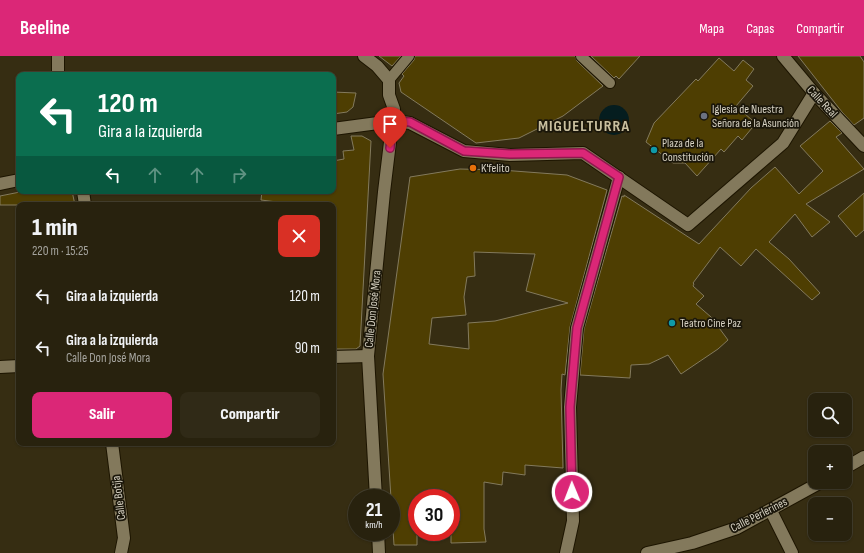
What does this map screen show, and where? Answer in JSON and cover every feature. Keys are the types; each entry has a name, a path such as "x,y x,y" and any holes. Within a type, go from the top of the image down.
{"street":[{"path":"58,56 58,72"},
{"path":"364,56 377,66 389,80 409,56"},
{"path":"580,56 610,83"},
{"name":"Calle Real","path":"783,56 814,93 864,146"},
{"name":"Calle Don José Mora","path":"375,489 368,356 394,108 389,95 389,80"},
{"path":"336,130 393,121 410,122 464,151 510,154 583,153 688,225 783,143 814,93"},
{"path":"566,553 573,521 570,407 577,328 619,177"},
{"path":"0,184 16,181"},
{"path":"336,357 368,356"},
{"path":"0,367 16,366"},
{"name":"Calle Botija","path":"112,446 124,538 121,553"},
{"path":"852,464 864,457"},
{"name":"Calle Perlerines","path":"647,553 692,543 737,528 771,511 809,489"},
{"path":"771,511 792,553"},
{"path":"378,541 379,553"}],"water":[{"path":"614,105 625,109 629,120 625,131 614,135 603,131 599,120 603,109"}],"building":[{"path":"379,56 401,56 392,66"},
{"path":"415,56 575,56 577,61 603,86 563,116 519,138 476,143 401,92 399,83 404,76 402,74 414,60"},
{"path":"591,56 640,56 619,79 616,76 614,78"},
{"path":"798,56 860,56 864,62 864,118 854,125"},
{"name":"Iglesia de Nuestra Señora de la Asunción","path":"719,58 734,71 743,60 754,69 746,80 753,86 736,106 752,120 748,124 752,128 742,140 738,136 724,152 721,149 697,176 685,163 673,163 646,142 654,123 696,79 698,81"},
{"path":"336,92 356,93 353,107 347,112 336,114"},
{"path":"830,121 842,133 836,137 864,169 806,204 830,222 812,237 795,214 769,242 789,259 820,293 812,300 756,249 741,266 720,247 693,283 693,286 704,296 696,304 711,317 728,340 718,349 681,374 668,355 649,364 631,365 630,378 580,375 584,329 622,196 624,197 624,195 699,244 751,188 775,167 799,194 823,171 800,146"},
{"path":"351,136 362,136 371,141 360,346 356,349 336,349 336,202 277,202 261,200 262,194 336,194 336,160 344,159 343,151 354,150"},
{"path":"460,169 501,170 567,175 607,190 570,327 565,375 562,374 563,468 525,465 525,475 503,472 502,485 484,482 484,529 486,542 451,543 451,541 460,541 460,489 408,489 408,541 417,541 417,545 394,545 394,541 400,541 400,489 390,489 383,374 410,177","holes":["474,252 535,254 526,291 568,303 495,321 468,323 469,349 429,344 432,318 466,315 464,297 467,277 475,276"]},
{"path":"16,193 73,194 74,202 16,202 16,205 0,205 0,196"},
{"path":"864,193 864,230 856,237 838,216"}],"place":[{"name":"Iglesia de Nuestra Señora de la Asunción","path":"704,116"},
{"name":"Plaza de la Constitución","path":"654,150"},
{"name":"K'felito","path":"473,168"},
{"name":"Teatro Cine Paz","path":"672,323"}],"district":[{"name":"MIGUELTURRA","path":"584,126"}],"route":[{"path":"390,148 393,121 410,122 464,151 510,154 583,153 619,177 577,328 570,407 572,492"}]}
